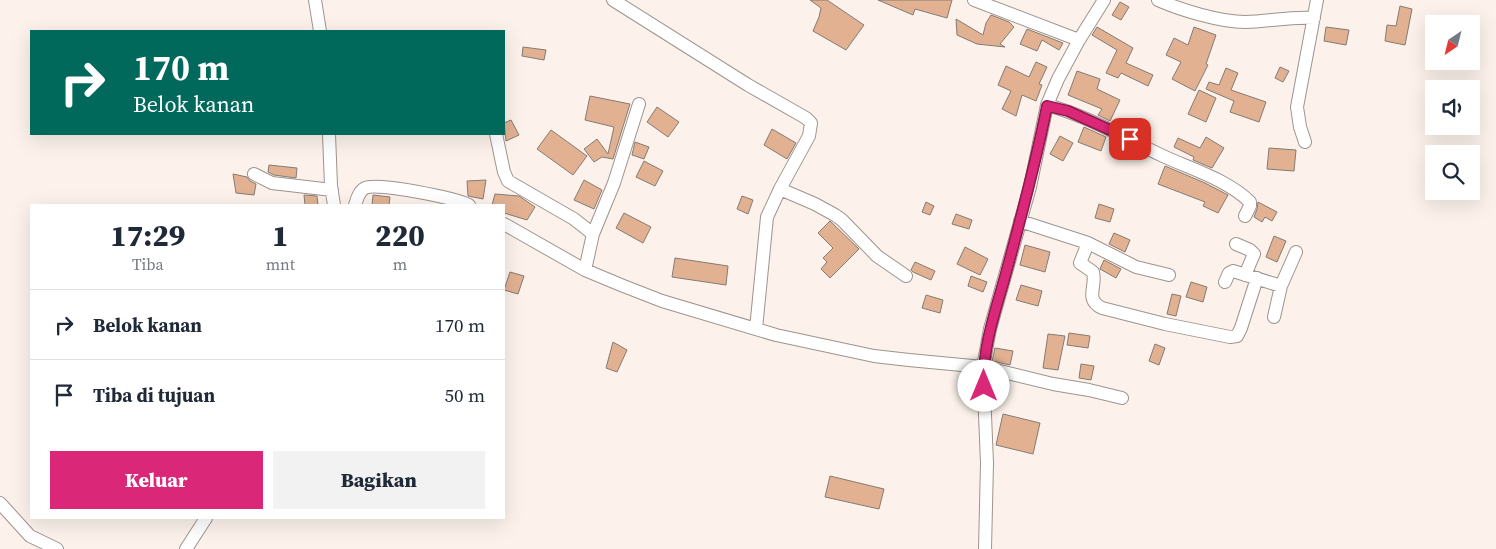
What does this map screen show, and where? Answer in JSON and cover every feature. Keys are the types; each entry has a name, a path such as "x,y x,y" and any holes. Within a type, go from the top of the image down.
{"street":[{"path":"315,0 320,30"},
{"path":"613,0 812,123 809,136 767,217 756,328"},
{"path":"974,0 1079,40"},
{"path":"985,549 987,463 983,366 990,329 1038,153 1047,106 1058,79 1104,0"},
{"path":"1158,0 1186,10 1239,22 1296,17 1314,18"},
{"path":"1305,142 1297,107 1317,0"},
{"path":"585,270 593,234 614,183 640,104"},
{"path":"1047,106 1068,111 1115,131 1161,155 1231,186 1250,202 1245,216"},
{"path":"329,135 334,204"},
{"path":"496,135 504,172 508,181 574,219 593,234"},
{"path":"254,174 272,183 332,190"},
{"path":"356,204 358,196 363,190 372,187 394,188 450,198 466,204"},
{"path":"780,190 815,204 835,215 883,261 906,276"},
{"path":"1020,221 1088,243 1136,267 1168,275"},
{"path":"505,225 585,270 662,301 776,334 874,356 983,366 1053,384 1122,398"},
{"path":"1088,243 1080,263 1093,272 1092,295 1094,303 1102,308 1230,337 1237,336 1241,328 1254,253 1236,244"},
{"path":"1274,317 1281,286 1296,252"},
{"path":"1224,282 1230,272 1251,276 1281,286"},
{"path":"0,503 30,536 57,549"},
{"path":"186,549 205,519"}],"building":[{"path":"810,0 827,0 864,25 846,50 813,31 821,8"},
{"path":"878,0 952,0 947,18 915,9 913,15"},
{"path":"1120,2 1129,7 1121,20 1112,15"},
{"path":"1400,6 1412,9 1405,45 1385,41 1387,25 1396,26"},
{"path":"991,15 1009,22 1014,27 1000,44 1005,47 977,44 957,35 956,19 983,35 986,23"},
{"path":"1097,27 1133,48 1126,63 1153,75 1148,86 1121,73 1118,78 1106,73 1117,50 1092,35"},
{"path":"1194,27 1216,35 1206,64 1208,65 1195,91 1172,79 1181,62 1166,55 1174,38 1188,45"},
{"path":"1326,27 1349,30 1346,45 1324,41"},
{"path":"1027,29 1063,43 1059,50 1042,40 1037,51 1020,44"},
{"path":"523,47 546,50 544,60 522,56"},
{"path":"1036,62 1047,67 1039,84 1042,85 1036,101 1022,95 1016,116 1002,109 1011,91 998,85 1006,66 1029,77"},
{"path":"1280,67 1289,71 1283,82 1275,78"},
{"path":"1226,68 1238,73 1231,90 1266,102 1259,122 1230,112 1234,101 1206,89 1209,82 1219,85"},
{"path":"1077,71 1100,79 1097,89 1120,100 1110,121 1098,115 1102,109 1068,95"},
{"path":"1199,90 1216,98 1206,122 1188,114"},
{"path":"590,96 630,104 613,159 602,157 594,162 584,149 597,139 608,154 614,127 585,120"},
{"path":"657,107 679,122 668,137 647,122"},
{"path":"511,120 519,135 506,141 505,123"},
{"path":"1084,127 1106,137 1101,151 1078,142"},
{"path":"772,129 796,143 787,159 764,145"},
{"path":"551,130 587,156 573,175 537,149"},
{"path":"1060,136 1073,143 1063,161 1050,154"},
{"path":"1206,137 1224,148 1212,168 1193,160 1194,157 1174,147 1178,138 1200,148"},
{"path":"635,142 649,147 644,159 632,155"},
{"path":"1269,148 1296,150 1294,171 1267,169"},
{"path":"644,161 663,171 655,186 636,177"},
{"path":"269,165 297,168 296,178 274,175 268,172"},
{"path":"1165,166 1228,195 1218,213 1203,206 1205,202 1158,184"},
{"path":"233,174 247,177 256,184 254,195 236,193"},
{"path":"486,180 483,199 468,196 467,181"},
{"path":"584,180 602,190 594,209 574,200"},
{"path":"495,194 519,196 535,207 527,220 505,213 505,204 492,204"},
{"path":"304,195 317,196 318,204 305,204"},
{"path":"373,195 390,197 389,204 372,204"},
{"path":"742,196 753,200 748,214 737,209"},
{"path":"926,202 934,206 930,215 922,212"},
{"path":"1258,202 1277,212 1272,221 1265,217 1262,222 1254,217"},
{"path":"1099,204 1114,209 1110,222 1095,218"},
{"path":"624,213 651,227 643,243 616,228"},
{"path":"956,214 972,220 969,229 952,224"},
{"path":"830,221 859,249 830,278 821,269 827,262 823,258 833,248 818,233"},
{"path":"1114,233 1130,240 1125,252 1109,244"},
{"path":"1274,236 1286,241 1277,262 1266,257"},
{"path":"1025,245 1050,252 1045,272 1020,265"},
{"path":"965,247 988,259 980,275 957,264"},
{"path":"675,258 728,266 726,285 672,277"},
{"path":"1104,260 1121,269 1116,278 1100,269"},
{"path":"915,262 935,271 931,280 911,270"},
{"path":"510,272 524,276 518,294 505,290"},
{"path":"971,276 987,282 983,292 968,286"},
{"path":"1191,282 1207,287 1203,302 1186,297"},
{"path":"1021,285 1042,291 1038,306 1016,300"},
{"path":"1172,294 1181,296 1176,316 1167,314"},
{"path":"926,295 943,300 940,313 922,308"},
{"path":"1069,333 1090,336 1088,348 1067,345"},
{"path":"1048,334 1065,336 1058,370 1043,368"},
{"path":"613,342 627,350 617,372 606,368"},
{"path":"1155,344 1165,348 1159,365 1149,361"},
{"path":"995,348 1013,351 1010,365 992,361"},
{"path":"1081,364 1094,366 1091,380 1079,378"},
{"path":"1003,414 1040,423 1033,454 996,445"},
{"path":"830,476 884,489 879,509 825,497"}],"route":[{"path":"984,386 983,366 990,329 1030,187 1047,106 1068,111 1130,139"}]}
